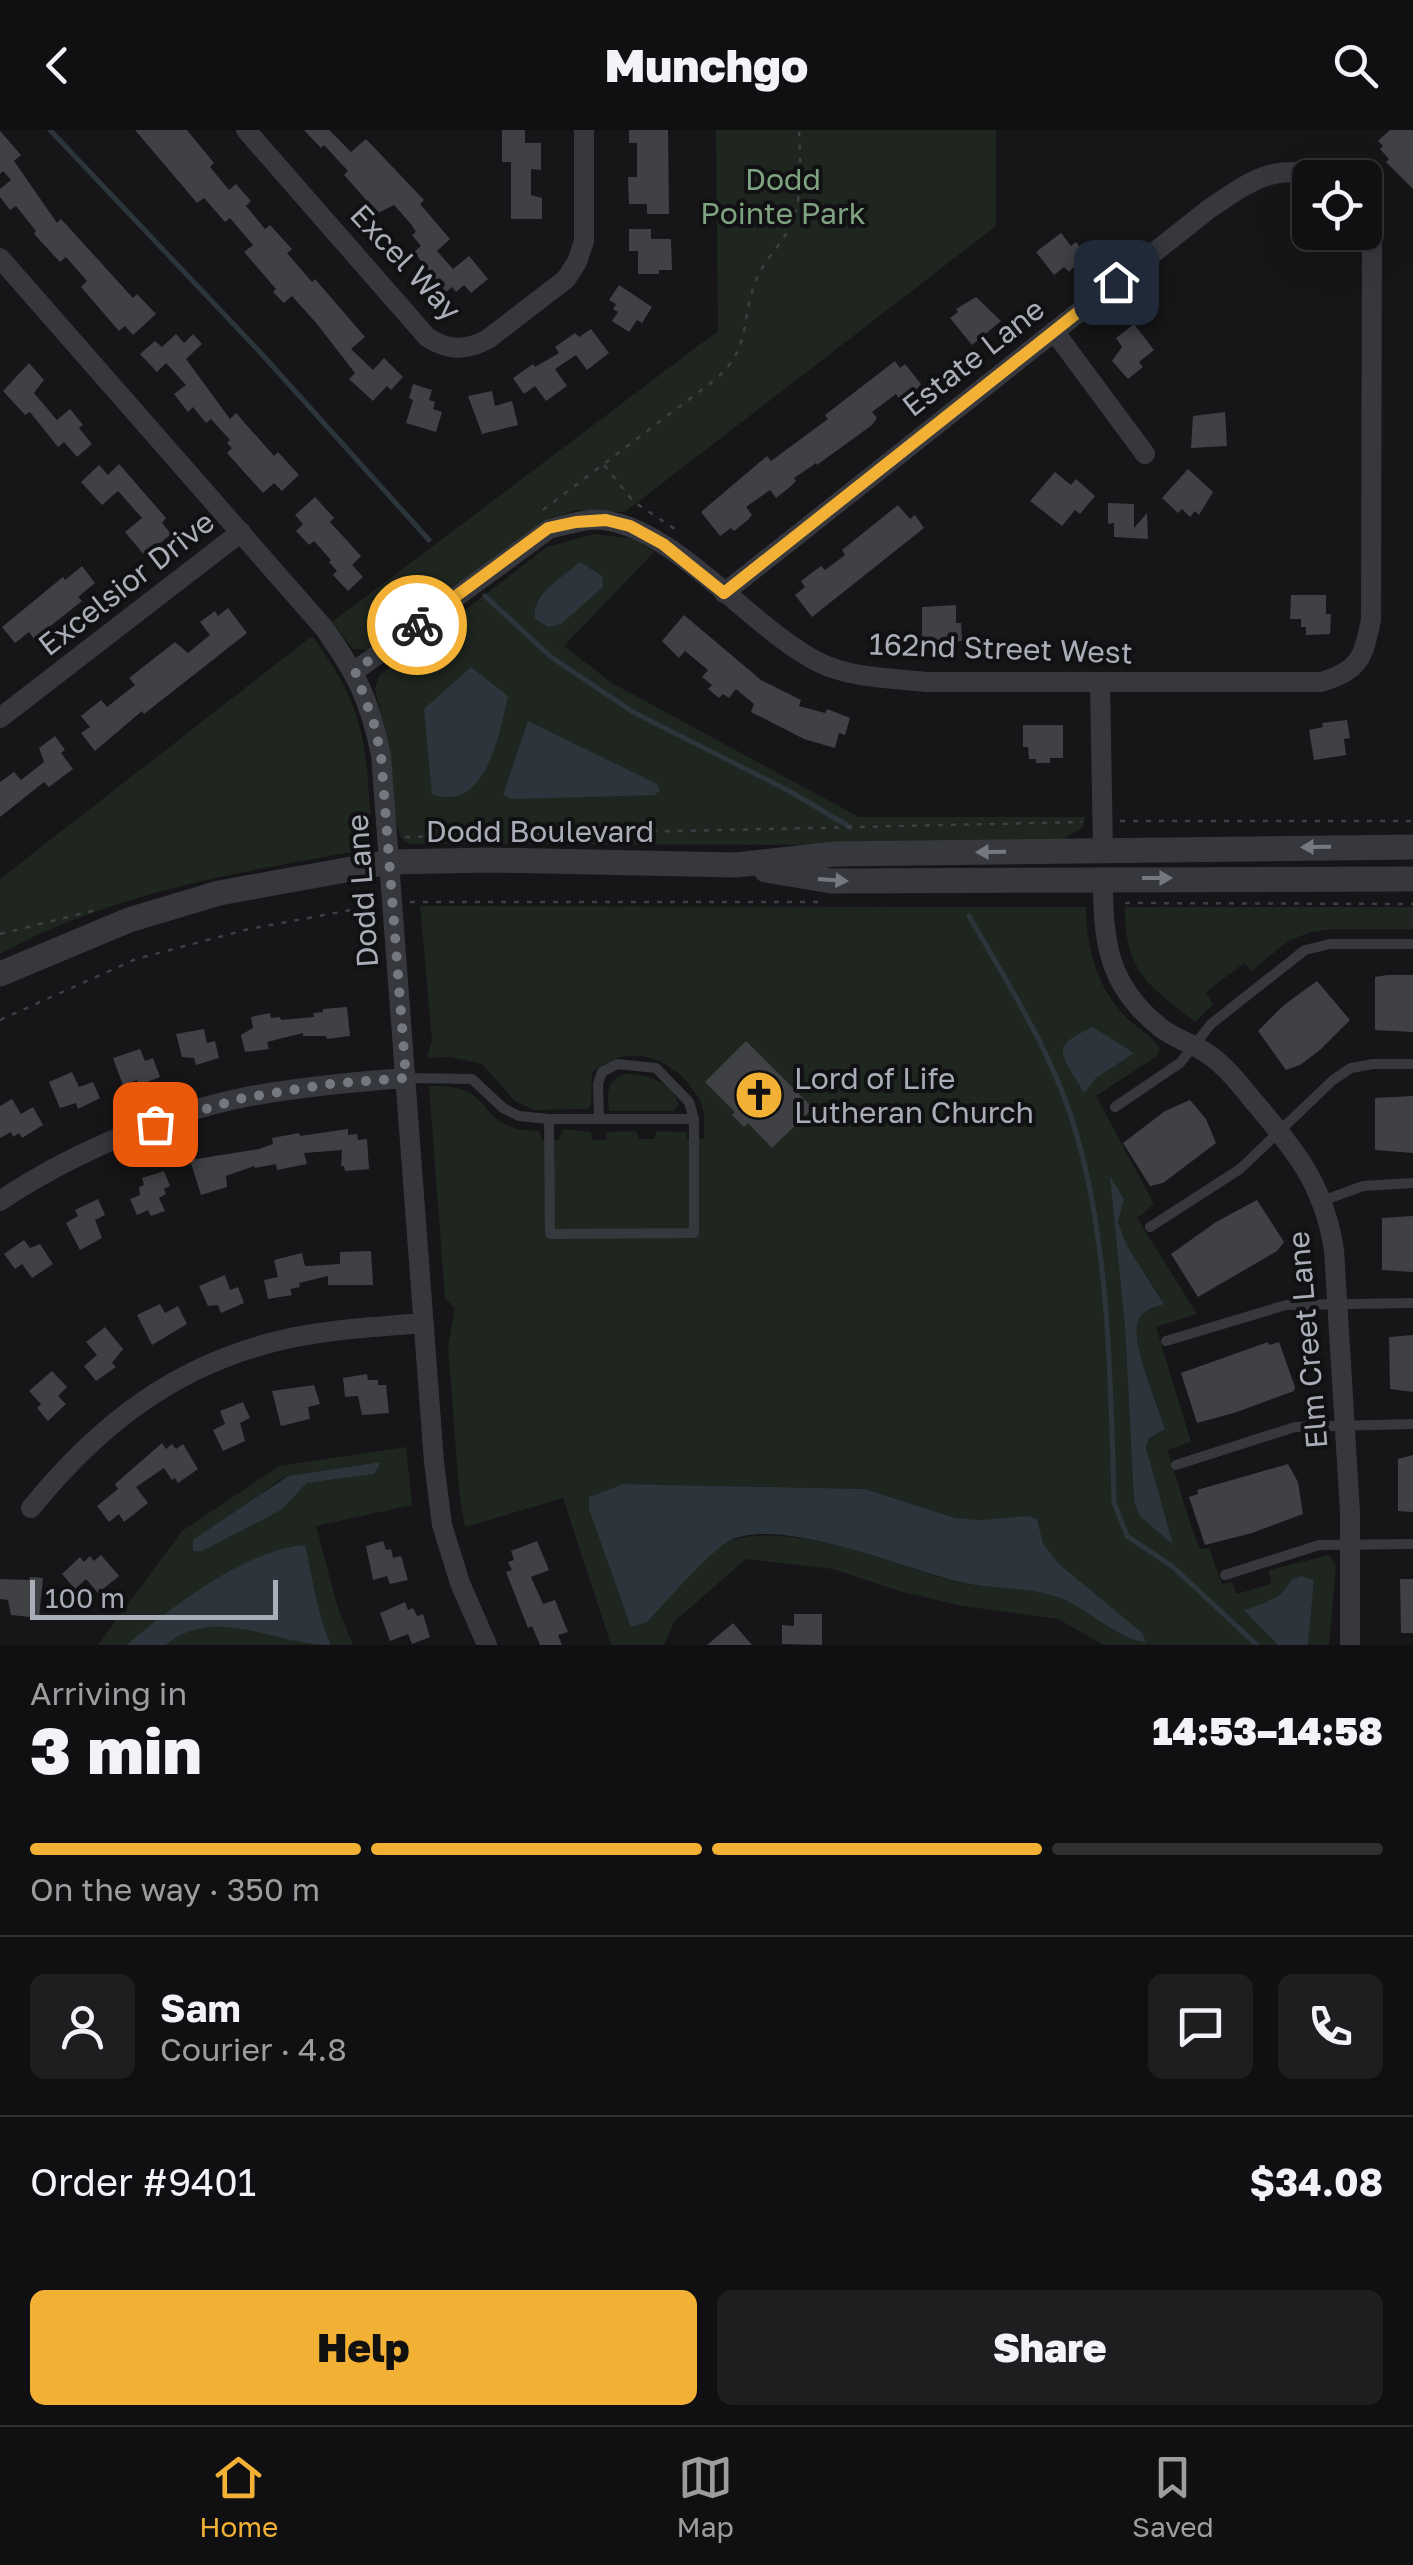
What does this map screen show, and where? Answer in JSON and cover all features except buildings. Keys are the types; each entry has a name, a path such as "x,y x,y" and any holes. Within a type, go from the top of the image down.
{"street":[{"name":"Excel Way","path":"246,130 427,337 456,348 488,339 566,279 578,262 584,241 584,130"},
{"name":"Estate Lane","path":"724,593 1209,208 1260,175 1292,172"},
{"name":"162nd Street West","path":"355,671 548,528 606,520 630,526 663,544 792,647 824,665 862,676 926,682 1321,682 1345,674 1363,657 1371,620 1372,250"},
{"name":"Dodd Lane","path":"0,258 324,628 355,671 374,724 381,755 442,1526 486,1645"},
{"path":"1054,332 1146,454"},
{"name":"Excelsior Drive","path":"0,718 241,532"},
{"path":"1100,682 1104,851"},
{"name":"Dodd Boulevard","path":"736,866 835,854 1413,847"},
{"name":"Dodd Boulevard","path":"0,974 129,920 220,893 390,862 491,860 736,866 831,881 1103,889 1413,879"},
{"name":"Elm Creet Lane","path":"1103,889 1106,948 1116,977 1136,1005 1164,1030 1231,1073 1300,1156 1322,1201 1334,1250 1338,1304 1351,1545 1350,1645"},
{"path":"0,1202 92,1150 155,1124 243,1098 329,1084 406,1078"},
{"path":"31,1508 93,1439 124,1413 183,1376 287,1339 423,1323"}],"lane":[{"path":"1115,1107 1180,1064 1211,1024 1305,950 1330,944 1413,944"},
{"path":"548,1119 550,1234 694,1233 694,1119 689,1102 656,1068 618,1064 602,1072 598,1084 599,1119"},
{"path":"1150,1227 1240,1169 1333,1080 1351,1068 1413,1064"},
{"path":"406,1078 472,1079 502,1108 520,1116 694,1119"},
{"path":"1322,1201 1363,1186 1413,1183"},
{"path":"1166,1341 1286,1305 1413,1304"},
{"path":"1176,1465 1295,1427 1413,1424"},
{"path":"1225,1575 1319,1545 1413,1544"}],"path":[{"path":"543,510 716,378 736,356 746,332 752,289 790,226 796,206 800,190 799,130"},
{"path":"1120,821 1413,821"},
{"path":"1103,889 1143,905 1413,904"},
{"path":"0,1020 136,959 249,929 393,904 828,902"}],"green space":[{"name":"Dodd Pointe Park","path":"716,130 996,130 996,226 625,512 577,510 546,519 371,650 353,649 332,622 718,331"},
{"path":"594,534 635,539 654,552 564,646 612,683 859,817 1085,817 1083,827 1060,841 946,845 410,844 401,838 396,823 390,747 375,689 379,676 547,547"},
{"path":"312,636 338,675 360,729 370,817 364,850 224,876 132,900 43,933 0,954 0,879"},
{"path":"420,906 1086,907 1088,937 1100,979 1115,1005 1160,1048 1157,1056 1096,1096 1154,1204 1137,1218 1197,1314 1156,1327 1191,1442 1167,1450 1191,1524 1200,1549 1209,1548 1222,1584 1232,1582 1236,1594 1271,1584 1269,1570 1329,1555 1336,1565 1329,1645 1308,1645 1314,1581 1291,1580 1278,1596 1245,1610 1278,1645 1104,1645 1058,1619 962,1606 833,1569 746,1559 674,1622 664,1645 611,1645 563,1498 465,1527 448,1345 455,1308 445,1299 429,1086 463,1090 502,1122 517,1129 539,1131 542,1140 558,1140 563,1129 591,1132 592,1140 607,1140 606,1132 636,1131 639,1139 654,1139 657,1131 687,1132 687,1139 704,1139 703,1108 678,1073 652,1058 637,1056 622,1057 592,1073 591,1105 587,1109 534,1110 515,1101 482,1064 450,1057 427,1058 432,1040","holes":["1111,1179 1124,1199 1118,1221 1127,1246 1164,1303 1142,1314 1137,1329 1141,1357 1165,1428 1149,1438 1146,1448 1171,1544 1134,1502 1125,1327","623,1484 865,1489 955,1518 1028,1516 1037,1519 1043,1543 1058,1563 1141,1633 1146,1642 1123,1636 1050,1594 958,1582 810,1539 751,1537 725,1543 589,1497"]},
{"path":"1125,907 1413,907 1413,929 1332,929 1290,940 1251,971 1244,963 1206,992 1213,1004 1195,1022 1152,986 1134,962"},
{"path":"625,1074 658,1080 679,1105 674,1111 609,1111 611,1084"},
{"path":"406,1447 412,1505 316,1526 338,1608 353,1645 331,1645 305,1546 260,1557 213,1582 126,1645 98,1645 182,1531 279,1466","holes":["380,1462 374,1474 307,1483 281,1510 240,1511 288,1476"]},
{"path":"222,1625 322,1645 166,1645 192,1630"}],"shaded area":[{"path":"580,562 602,576 603,587 561,624 548,627 535,619 543,594"},
{"path":"471,667 508,696 500,730 487,767 477,782 450,797 432,794 424,709"},
{"path":"528,721 657,784 660,790 655,795 512,799 503,795"},
{"path":"1093,1027 1134,1053 1096,1078 1084,1093 1063,1054 1069,1041"},
{"path":"1110,1176 1124,1199 1118,1222 1127,1246 1164,1304 1142,1314 1137,1330 1141,1358 1165,1429 1149,1438 1146,1448 1173,1545 1140,1516 1134,1502 1125,1327"},
{"path":"381,1462 374,1474 307,1483 281,1510 202,1551 193,1551 193,1540 288,1476"},
{"path":"623,1484 865,1489 955,1518 1028,1516 1037,1519 1043,1543 1058,1563 1142,1633 1146,1642 1123,1635 1051,1595 960,1582 843,1547 779,1535 751,1535 729,1541 699,1566 647,1622 631,1627 589,1509 589,1497"},
{"path":"305,1545 331,1645 225,1627 185,1633 166,1645 126,1645 233,1569 281,1549"},
{"path":"1301,1576 1314,1580 1308,1645 1278,1645 1244,1610 1271,1600 1291,1580"}],"waterway":[{"path":"50,130 259,351 429,540"},
{"path":"485,596 551,657 633,712 791,792 850,827"},
{"path":"969,916 1057,1078 1088,1178 1102,1270 1114,1502 1127,1536 1172,1566 1257,1645"}],"way so far":[{"path":"155,1124 243,1098 329,1084 406,1078 381,755 355,671 417,625"}],"place":[{"name":"Lord of Life Lutheran Church","path":"759,1095"}],"route":[{"path":"417,625 548,528 576,522 606,520 630,526 663,544 724,593 1116,282"}]}
